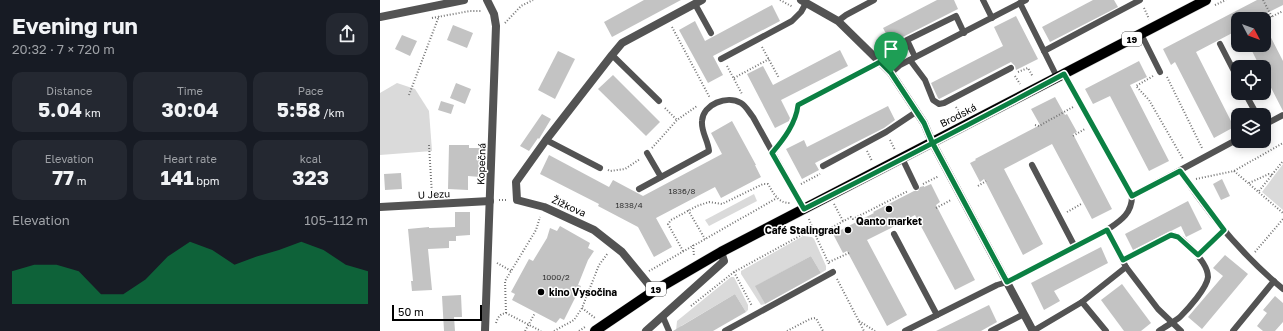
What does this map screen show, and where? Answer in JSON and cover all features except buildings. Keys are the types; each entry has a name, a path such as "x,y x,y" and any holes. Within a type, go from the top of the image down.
{"main road":[{"name":"Brodská","path":"720,252 804,209 899,155 932,142 1206,0"},
{"name":"19","path":"595,331 654,291 720,252"}],"street":[{"path":"380,17 464,0"},
{"name":"Kopečná","path":"485,331 490,201 494,177 496,26 494,14 487,0"},
{"path":"546,140 622,43 702,0"},
{"path":"804,1 838,21 891,73 924,123 932,142 1033,331"},
{"name":"Žižkova","path":"546,140 516,182 518,200 544,207 594,230 622,252 654,291"},
{"name":"U Jezu","path":"380,207 490,201"},
{"path":"646,331 724,261 720,252"}],"lane":[{"path":"838,21 874,0"},
{"path":"983,0 992,18"},
{"path":"1044,51 1140,0"},
{"path":"722,58 792,21 801,12 804,1"},
{"path":"891,73 900,65 913,58 1023,2 1044,51 1081,103 1132,196 1132,205 1123,218 1107,230 1007,282 905,331"},
{"path":"695,4 711,33"},
{"path":"964,33 956,16 907,40 913,58 925,80 933,100 939,104 944,103 1011,68"},
{"path":"1141,34 1160,72"},
{"path":"1220,44 1231,65"},
{"path":"612,55 659,101"},
{"path":"772,153 784,139 797,115 798,105 880,62"},
{"path":"640,189 709,151 702,131 703,115 710,106 722,100 733,100 740,102 746,107 804,209"},
{"path":"823,166 886,132 916,112"},
{"path":"1271,121 1283,115"},
{"path":"546,140 600,168"},
{"path":"1132,196 1231,143"},
{"path":"647,153 661,177"},
{"path":"899,155 916,187"},
{"path":"1032,165 1075,247"},
{"path":"1180,171 1224,230 1250,258 1283,289"},
{"path":"1107,230 1126,267 1158,309 1181,331"},
{"path":"1198,255 1224,230"},
{"path":"894,234 937,315"},
{"path":"1123,260 1171,235 1178,237 1198,255 1206,267 1208,276 1205,285 1198,295 1179,318 1171,322 1160,331"},
{"path":"1033,331 1082,302 1126,267"},
{"path":"726,331 833,272"},
{"path":"1243,331 1235,329 1274,281"},
{"path":"1082,302 1106,331"},
{"path":"991,331 1024,314"},
{"path":"663,317 669,331"}],"path":[{"path":"502,27 511,15 521,6 533,0"},
{"path":"780,0 801,12"},
{"path":"1140,0 1150,20"},
{"path":"1262,0 1272,17 1283,11"},
{"path":"409,95 441,5"},
{"path":"668,19 710,98"},
{"path":"758,39 779,78"},
{"path":"722,58 742,93 746,107"},
{"path":"734,78 769,59"},
{"path":"1021,87 1014,74 1028,68 1035,80"},
{"path":"1187,167 1149,100 1136,86 1160,72 1166,77 1206,156"},
{"path":"952,99 963,118"},
{"path":"659,101 677,120"},
{"path":"600,168 610,171 625,169 632,165 647,153 677,120 703,102"},
{"path":"1035,125 1039,126 1081,103"},
{"path":"1073,136 1093,125"},
{"path":"886,132 899,155"},
{"path":"1186,181 1234,171 1283,143"},
{"path":"429,146 433,204"},
{"path":"1259,191 1283,161"},
{"path":"793,188 825,171 823,166"},
{"path":"1234,171 1283,213"},
{"path":"816,236 851,217 853,219 942,174"},
{"path":"1249,183 1269,174 1272,175"},
{"path":"978,186 986,181"},
{"path":"683,251 668,224 671,220 697,206 709,202 722,204 762,184 768,184 777,198 786,203 794,203 804,209 829,262 849,253"},
{"path":"652,269 777,198"},
{"path":"936,208 954,199"},
{"path":"834,204 843,221"},
{"path":"1059,216 1081,204"},
{"path":"506,312 505,281 536,230 544,207"},
{"path":"688,210 705,239"},
{"path":"1250,258 1283,219"},
{"path":"688,308 734,272 808,232 814,232"},
{"path":"554,331 574,320 582,308 599,265 613,246"},
{"path":"498,264 511,271"},
{"path":"734,272 756,314"},
{"path":"833,272 864,331"},
{"path":"582,308 596,318"},
{"path":"506,312 540,331"},
{"path":"494,327 498,317 506,312"},
{"path":"525,331 535,313"},
{"path":"787,331 814,318 817,320 823,331"},
{"path":"859,321 875,331"}],"shaded area":[{"path":"397,83 415,89 429,111 432,151 380,155 380,93"},
{"path":"1283,164 1283,210 1262,192"},
{"path":"754,194 757,201 709,226 705,220"},
{"path":"803,236 812,237 814,239 826,266 826,270 821,273 811,256 756,286 765,304 761,305 741,274 741,271"},
{"path":"731,277 734,277 748,305 748,310 746,312 735,294 681,326 683,331 676,331 677,321"}],"place":[{"name":"Qanto market","path":"889,209"},
{"name":"Café Stalingrad","path":"848,230"},
{"name":"kino Vysočina","path":"541,292"}],"route":[{"path":"891,73 880,62 798,105 797,115 784,139 772,153 804,209 932,142 957,129 1064,74 1132,196 1180,171 1224,230 1198,255 1178,237 1171,235 1123,260 1107,230 1007,282 932,142 924,123 891,73"}]}
